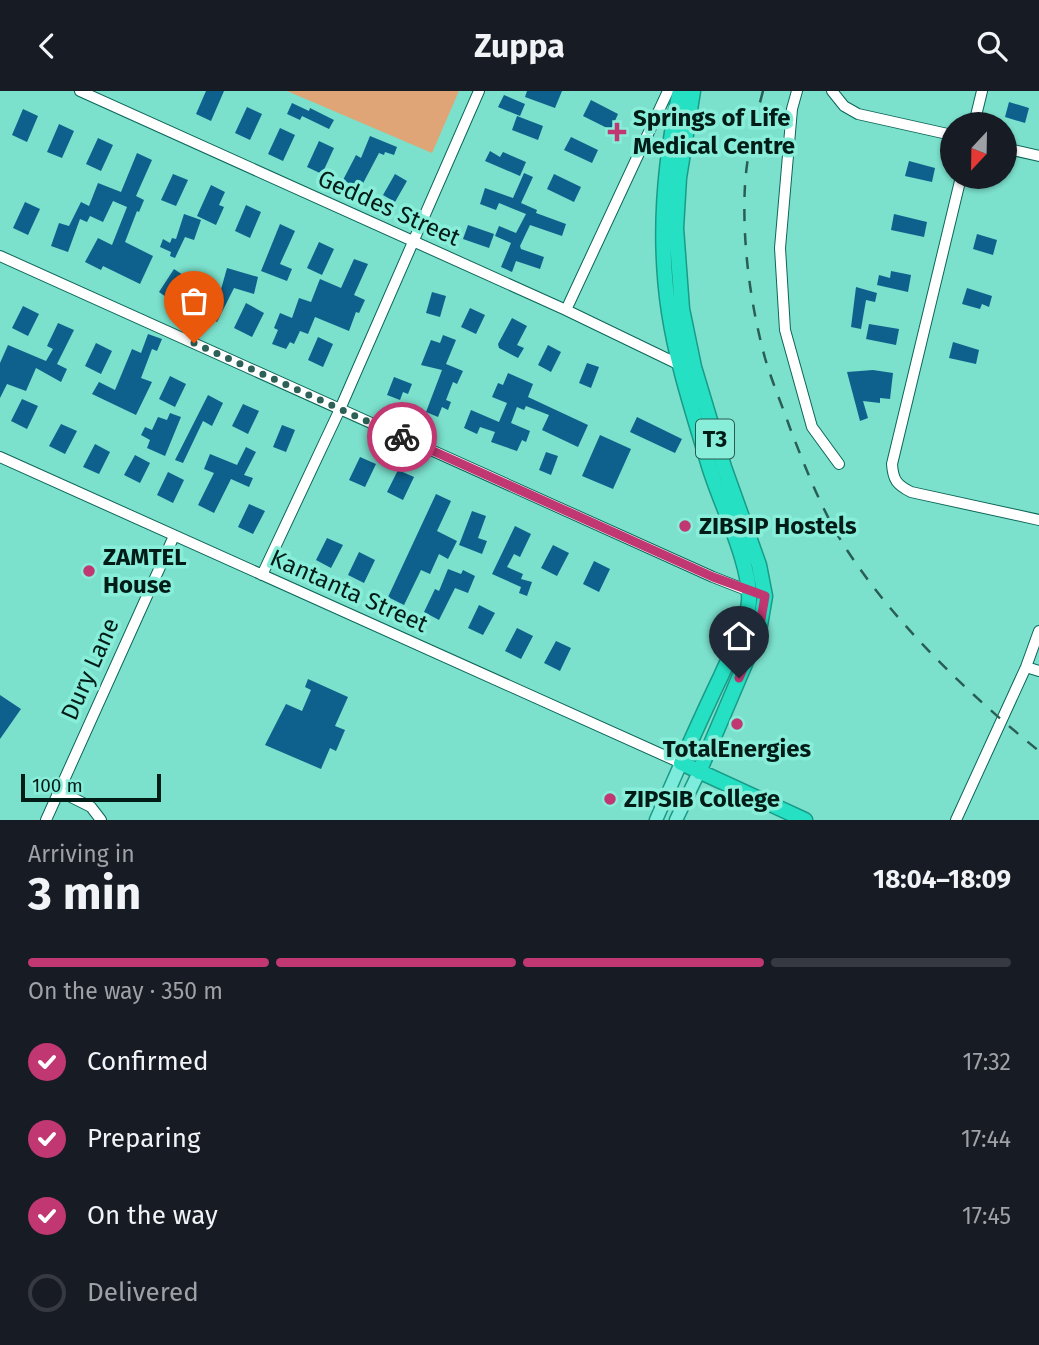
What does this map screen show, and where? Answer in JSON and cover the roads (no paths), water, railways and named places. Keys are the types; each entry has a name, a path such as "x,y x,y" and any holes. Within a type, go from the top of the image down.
{"highway":[{"name":"T3","path":"680,91 666,177 663,228 669,311 680,365 711,471 747,573 749,592 743,624 681,763"},
{"name":"T3","path":"693,91 679,178 676,228 682,309 698,380 724,467 759,565 765,596 759,631 699,772"},
{"path":"743,624 759,631"},
{"path":"712,694 729,702"},
{"path":"681,763 805,820"}],"main road":[{"path":"656,820 681,763"},
{"path":"676,820 699,772"}],"street":[{"name":"Geddes Street","path":"80,91 566,310 680,365"},
{"path":"262,575 340,409 479,91"},
{"path":"566,310 668,91"},
{"path":"797,91 792,109 780,248 785,330 812,427 839,464"},
{"path":"832,91 844,106 858,114 940,132"},
{"path":"977,112 982,91"},
{"path":"1017,151 1039,156"},
{"path":"958,189 892,464 893,477 899,486 911,492 1039,520"},
{"path":"0,255 749,592 765,596"},
{"name":"Kantanta Street","path":"0,457 681,763"},
{"name":"Dury Lane","path":"46,820 174,535"},
{"path":"956,820 1026,667 1039,631"},
{"path":"1026,667 1039,671"},
{"path":"59,791 91,807 101,820"}],"railway":[{"path":"763,91 749,149 745,185 748,272 765,358 808,472 843,544 885,601 959,681 1039,751"}],"place":[{"name":"Springs of Life Medical Centre","path":"617,132"},
{"name":"ZIBSIP Hostels","path":"685,526"},
{"name":"ZAMTEL House","path":"89,571"},
{"name":"TotalEnergies","path":"737,724"},
{"name":"ZIPSIB College","path":"610,799"}]}
